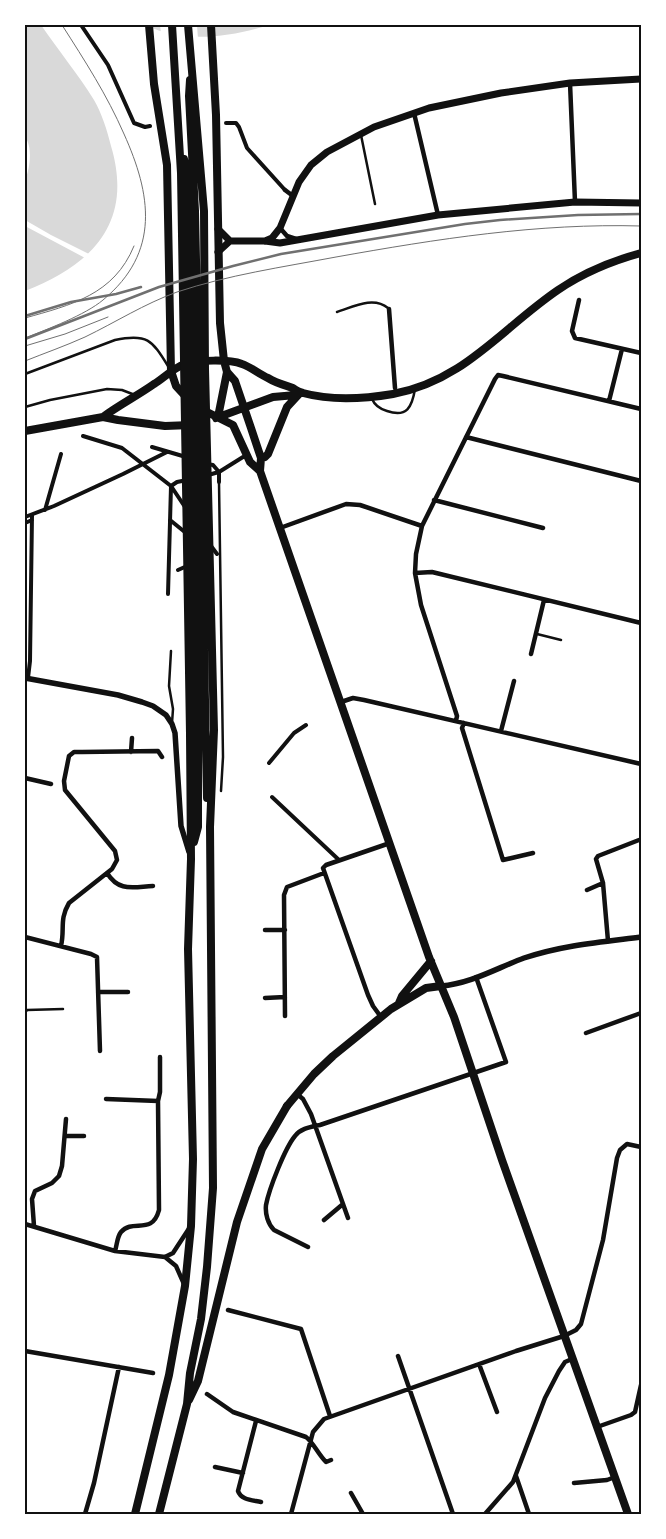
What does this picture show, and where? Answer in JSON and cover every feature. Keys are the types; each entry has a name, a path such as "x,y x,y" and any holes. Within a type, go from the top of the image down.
{"main road":[{"path":"149,25 153,76 167,165 171,371 176,386 185,396 203,410 233,425 246,456 260,471"},
{"path":"172,25 179,139 198,733 210,828"},
{"path":"135,1514 169,1375 185,1286 191,1226 193,1083 188,949 198,733 195,211 189,96 188,25"},
{"path":"211,25 216,115 220,324 227,372 235,381 261,458 260,471 340,702 431,961 454,1017 572,1359 628,1514"},
{"path":"159,1514 187,1404 190,1373 201,1319 213,1188 210,828 214,730 204,211 195,96 190,63"},
{"path":"263,241 272,238 280,228 305,172 319,157 374,127 414,113 501,93 570,83 641,79"},
{"path":"218,252 230,241 280,243 438,215 575,202 641,203"},
{"path":"218,229 230,241"},
{"path":"25,432 102,417 165,426 202,425 218,417 273,397 298,394 372,400 415,388 441,378 461,367 559,290 611,262 641,253"},
{"path":"102,417 178,366 188,363 234,361 298,394"},
{"path":"218,417 227,372"},
{"path":"261,458 268,454 286,407 298,394"},
{"path":"399,1003 402,996 431,961"},
{"path":"187,1404 198,1381 237,1222 262,1149 286,1111 287,1106 333,1056 381,1017 399,1003 407,1001 426,988 441,986"}],"street":[{"path":"81,25 108,65 134,123 145,127 150,126"},
{"path":"570,83 575,202"},
{"path":"414,113 438,215"},
{"path":"226,123 236,123 247,148 285,190 293,196"},
{"path":"280,228 287,236 297,239"},
{"path":"579,300 572,331 575,338 641,353"},
{"path":"389,309 395,388"},
{"path":"609,401 622,349"},
{"path":"456,721 457,716 420,601 415,573 416,554 422,526 495,379 498,375 503,376 641,409"},
{"path":"82,436 122,448 171,486 217,554"},
{"path":"466,437 641,481"},
{"path":"152,447 213,465 219,472 220,482"},
{"path":"25,523 45,510 167,452"},
{"path":"45,510 61,454"},
{"path":"171,486 177,482 219,472 246,456"},
{"path":"168,594 171,486"},
{"path":"434,500 543,528"},
{"path":"280,528 346,504 360,505 422,526"},
{"path":"25,517 32,518"},
{"path":"32,518 30,662 26,678 118,695 153,706 166,715 172,724 176,743 181,826 191,859"},
{"path":"170,520 200,544 217,554"},
{"path":"200,544 217,543"},
{"path":"178,570 217,554"},
{"path":"415,573 432,572 641,623"},
{"path":"531,654 544,600"},
{"path":"501,731 514,681"},
{"path":"340,702 352,698 364,700 641,764"},
{"path":"464,723 462,728 503,860 534,853"},
{"path":"269,763 294,734 306,725"},
{"path":"131,752 132,738"},
{"path":"61,946 61,929 65,911 74,899 115,865 117,855 64,790 67,760 71,754 82,752 158,752 162,756"},
{"path":"25,778 51,784"},
{"path":"272,797 339,860"},
{"path":"608,941 603,883 596,859 598,856 639,840"},
{"path":"285,1016 284,895 287,887 324,870 326,865 390,843"},
{"path":"324,870 368,995 381,1017"},
{"path":"107,873 112,881 122,888 153,886"},
{"path":"586,890 603,883"},
{"path":"264,930 284,930"},
{"path":"25,937 97,957 100,1051"},
{"path":"441,986 458,985 525,958 562,947 641,937"},
{"path":"308,1247 269,1226 266,1206 280,1165 296,1134 304,1129 506,1062 476,977"},
{"path":"98,992 128,992"},
{"path":"265,998 285,997"},
{"path":"586,1033 641,1013"},
{"path":"115,1251 120,1233 123,1230 128,1227 146,1226 155,1221 158,1216 160,1057"},
{"path":"297,1094 306,1104 316,1126 348,1218"},
{"path":"106,1099 158,1101"},
{"path":"34,1226 33,1195 35,1191 52,1183 59,1176 66,1136 66,1119"},
{"path":"66,1136 84,1136"},
{"path":"291,1514 312,1432 320,1421 564,1336 576,1330 581,1324 603,1240 617,1158 623,1146 630,1144 641,1148"},
{"path":"324,1220 343,1204"},
{"path":"25,1224 115,1251 165,1257 176,1266 185,1286"},
{"path":"165,1257 178,1246 191,1226"},
{"path":"228,1310 301,1329 330,1416"},
{"path":"25,1351 153,1373"},
{"path":"398,1356 453,1514"},
{"path":"485,1514 513,1482 545,1398 558,1370 565,1362 572,1359"},
{"path":"480,1364 497,1412"},
{"path":"85,1514 94,1483 119,1367"},
{"path":"597,1427 635,1412 641,1385"},
{"path":"207,1394 233,1412 306,1437 326,1462 330,1460"},
{"path":"256,1421 238,1491 244,1498 261,1502"},
{"path":"215,1466 243,1473"},
{"path":"516,1474 529,1514"},
{"path":"574,1483 608,1480 615,1477"},
{"path":"351,1493 363,1514"}],"lane":[{"path":"360,134 375,204"},
{"path":"337,312 368,302 386,306 389,309"},
{"path":"25,374 115,340 137,337 155,345 171,371"},
{"path":"372,400 375,405 389,412 404,413 410,407 415,388"},
{"path":"25,407 107,389 122,390 136,395"},
{"path":"220,482 223,757 221,791"},
{"path":"537,634 561,640"},
{"path":"171,651 172,724"},
{"path":"25,1013 27,1010 63,1009"}],"shaded area":[{"path":"25,25 41,25 97,105 104,122 117,173 117,197 112,219 102,238 88,254 70,268 25,291 25,180 30,158 28,141 25,137"},
{"path":"146,25 269,25 239,33 191,37 160,31"}],"pier":[{"path":"160,25 197,25 198,39 161,34"},
{"path":"25,220 91,255 87,259 25,226"}],"tram line":[{"path":"25,338 55,326 95,306 122,282 135,262 142,242 145,222 145,200 140,178 124,134 103,92 62,25"},
{"path":"25,361 85,337 177,292 236,276 450,238 564,227 641,226"},
{"path":"25,318 59,308 89,296 103,287 125,263 134,246"},
{"path":"25,346 65,334 108,317"}],"railway":[{"path":"25,339 159,287 281,254 500,220 578,215 641,214"},
{"path":"25,316 71,302 116,294 141,287"}]}
